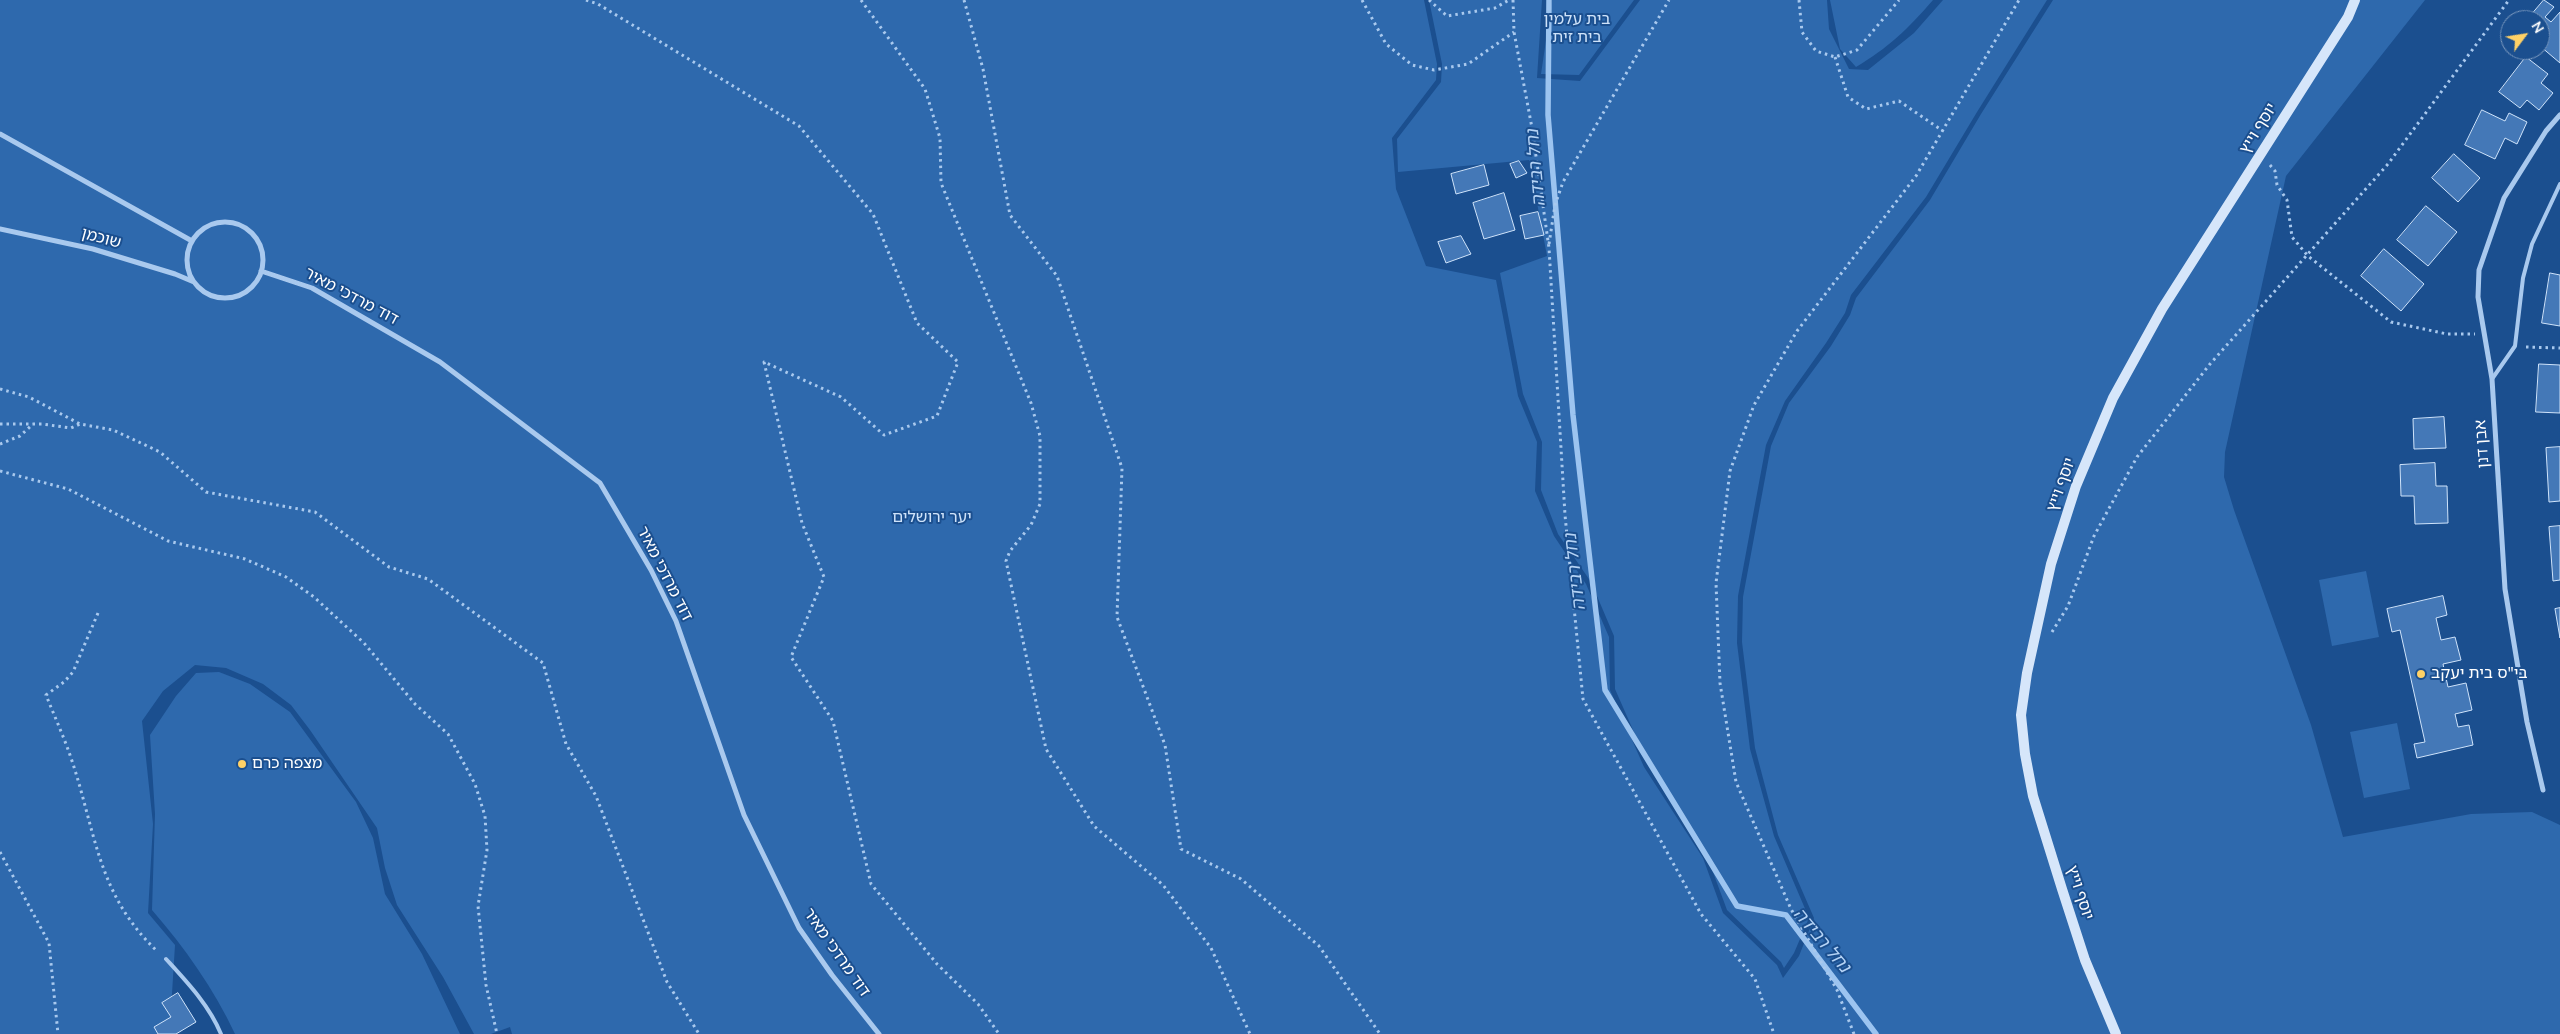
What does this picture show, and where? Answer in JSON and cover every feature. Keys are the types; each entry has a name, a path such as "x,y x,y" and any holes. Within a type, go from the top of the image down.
{"main road":[{"name":"יוסף וייץ","path":"2116,1034 2085,960 2034,796 2025,754 2022,715 2027,673 2056,546 2076,486 2113,398 2162,310 2348,17 2355,0"}],"street":[{"name":"אבן דנן","path":"2543,790 2526,722 2505,589 2492,379 2478,298 2479,270 2504,198 2546,132 2560,115"},
{"path":"0,134 192,241"},
{"path":"216,223 234,223 246,228 255,236 261,247 262,271 248,291 231,297 213,296 202,291 194,282 187,261 192,241 200,231 216,223"},
{"name":"שוכמן","path":"0,229 93,249 175,274 194,282"},
{"name":"דוד מרדכי מאיר","path":"262,271 312,288 440,362 600,482 651,570 676,621 744,815 799,928 832,975 879,1034"}],"lane":[{"path":"2492,379 2515,346 2522,278 2532,244 2560,184"},
{"path":"166,959 192,988 215,1019 222,1034"}],"path":[{"path":"586,0 598,4 799,126 873,214 917,323 958,362 937,416 884,435 841,397 764,362 802,523 824,577 791,657 833,721 871,884 938,964 978,1004 999,1034"},
{"path":"861,0 925,89 940,138 941,183 1031,403 1040,436 1040,504 1031,525 1010,550 1006,561 1046,749 1094,826 1163,885 1212,948 1250,1034"},
{"path":"964,0 983,69 1010,215 1057,276 1122,468 1116,617 1165,745 1181,849 1241,879 1319,946 1380,1034"},
{"path":"1362,0 1386,44 1412,64 1434,70 1468,64 1514,32"},
{"path":"1429,0 1447,16 1495,8 1509,0"},
{"path":"1514,0 1514,32 1532,128 1548,248 1565,515 1583,699 1701,914 1755,979 1774,1034"},
{"path":"1548,248 1555,205 1563,182 1669,0"},
{"path":"1799,0 1802,32 1816,51 1836,57 1856,50 1900,0"},
{"path":"1854,1034 1837,990 1791,909 1736,782 1720,683 1716,583 1730,470 1754,405 1797,331 1916,176 2019,0"},
{"path":"2047,639 2068,606 2094,536 2137,457 2210,364 2388,164 2509,0"},
{"path":"1836,57 1848,97 1866,109 1899,101 1943,131"},
{"path":"2269,141 2265,159 2275,171 2277,186 2287,200 2292,237 2308,256 2391,322 2447,334 2483,334"},
{"path":"2515,346 2560,348"},
{"path":"0,389 30,397 80,424 112,430 160,452 206,492 316,512 389,567 428,578 543,663 566,744 596,796 667,982 699,1034"},
{"path":"0,424 33,424 71,428 80,424"},
{"path":"0,444 20,436 33,424"},
{"path":"0,471 68,489 168,541 245,559 286,577 314,597 364,644 415,704 448,734 475,784 485,816 487,850 478,906 486,984 497,1034"},
{"path":"98,613 72,672 64,682 46,695 71,756 97,854 113,894 137,930 166,959"},
{"path":"0,852 49,944 58,1034"}],"green space":[{"name":"יער ירושלים","path":"0,0 1424,0 1437,64 1436,80 1392,138 1396,189 1426,266 1496,280 1518,396 1537,442 1535,491 1554,536 1586,584 1609,637 1610,690 1644,767 1703,858 1723,913 1777,965 1783,978 1799,956 1814,918 1778,835 1755,748 1742,642 1743,597 1771,446 1789,403 1831,346 1850,315 1856,298 1930,200 1981,114 2053,0 2425,0 2286,176 2225,452 2224,477 2311,725 2343,837 2471,814 2532,812 2560,825 2560,1034 512,1034 510,1027 491,1034 474,1034 443,977 397,905 385,868 377,828 310,730 291,705 263,684 226,668 195,665 163,691 142,721 153,824 148,913 175,945 170,1026 172,1034 0,1034"},
{"path":"1429,0 1542,0 1537,78 1580,81 1640,0 1827,0 1829,29 1849,69 1868,70 1914,33 1943,0 2047,0 1926,197 1851,295 1845,313 1785,401 1766,445 1738,596 1737,643 1750,749 1774,836 1809,918 1794,953 1784,968 1781,962 1727,910 1707,856 1648,764 1615,689 1614,636 1591,582 1558,534 1541,490 1542,442 1523,394 1500,273 1547,256 1529,160 1398,172 1397,139 1441,82 1442,64"},
{"name":"בית עלמין בית זית","path":"1552,0 1634,0 1579,75 1541,74"},
{"path":"1830,0 1933,0 1897,37 1878,53 1856,67 1840,49"},
{"path":"2366,571 2379,637 2332,646 2319,580"},
{"path":"219,672 250,684 290,712 356,802 373,838 385,894 422,954 460,1034 235,1034 218,1001 198,969 152,910 155,814 150,735 176,696 196,673"},
{"path":"2397,723 2410,789 2364,798 2350,732"}],"building":[{"path":"2544,0 2554,7 2550,11 2536,10"},
{"path":"2560,12 2560,63 2550,54 2550,21"},
{"path":"2524,60 2530,60 2548,74 2541,83 2553,93 2539,110 2527,100 2520,108 2499,92"},
{"path":"2482,110 2505,121 2509,113 2527,122 2517,144 2505,138 2495,159 2465,145"},
{"path":"2454,154 2480,178 2458,202 2432,178"},
{"path":"1519,161 1527,173 1516,178 1510,164"},
{"path":"1484,165 1489,185 1456,194 1451,174"},
{"path":"1504,193 1515,230 1484,239 1473,203"},
{"path":"2426,206 2457,232 2428,266 2397,240"},
{"path":"1538,212 1544,235 1525,239 1520,216"},
{"path":"1461,236 1471,254 1446,263 1438,242"},
{"path":"2384,249 2424,284 2401,311 2361,276"},
{"path":"2550,273 2560,275 2560,326 2542,323"},
{"path":"2539,364 2560,365 2560,413 2536,412"},
{"path":"2444,417 2446,448 2414,449 2413,419"},
{"path":"2560,447 2560,501 2549,502 2546,448"},
{"path":"2435,463 2436,486 2447,486 2448,523 2415,524 2414,496 2401,496 2400,465"},
{"path":"2560,526 2560,580 2553,581 2549,527"},
{"path":"2443,596 2447,615 2436,618 2441,640 2455,637 2461,660 2443,664 2448,687 2466,683 2472,710 2455,714 2458,727 2469,725 2473,745 2417,758 2414,744 2425,742 2400,630 2392,632 2387,609"},
{"path":"2560,608 2560,638 2555,609"},
{"path":"178,993 196,1022 176,1034 158,1034 154,1027 171,1017 162,1003"}],"waterway":[{"name":"נחל רבידה","path":"1549,0 1548,115 1573,415 1605,690 1737,906 1786,915 1876,1034"}],"place":[{"name":"בי\"ס בית יעקב","path":"2421,674"},
{"name":"מצפה כרם","path":"242,764"}]}
